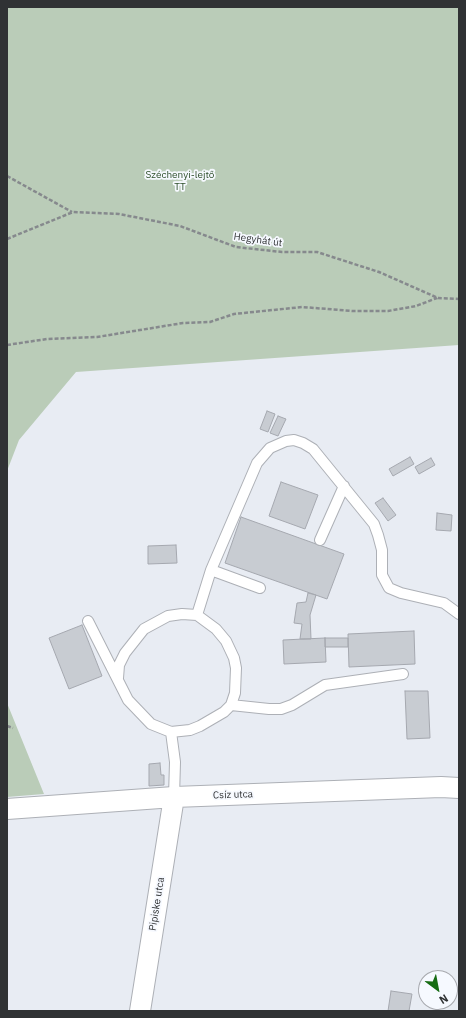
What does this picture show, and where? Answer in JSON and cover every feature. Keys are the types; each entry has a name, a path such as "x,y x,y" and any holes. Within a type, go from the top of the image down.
{"street":[{"name":"Csíz utca","path":"7,809 174,797 441,787 459,788"},
{"name":"Pipiske utca","path":"140,1011 174,797"}],"lane":[{"path":"197,615 211,570 257,463 270,448 286,441 303,443 313,449 374,524 382,550 382,575 389,588 400,593 444,603 459,614"},
{"path":"320,540 344,486"},
{"path":"211,570 260,588"},
{"path":"88,621 128,700 136,711 151,724 171,732 190,730 211,722 224,712 231,704 235,693 236,681 234,658 226,641 216,629 197,615 182,614 168,616 144,629 125,653 119,664 118,678"},
{"path":"231,704 281,709 292,705 326,685 403,674"},
{"path":"171,732 175,762 174,797"}],"path":[{"path":"7,176 73,212"},
{"name":"Hegyhát út","path":"7,239 73,212 119,214 180,226 236,248 282,252 317,252 379,272 438,298 459,299"},
{"path":"7,345 47,338 97,337 183,323 210,322 234,314 302,307 388,311 416,306 438,298"},
{"path":"7,726 12,728"}],"green space":[{"name":"Széchenyi-lejtő TT","path":"7,7 459,7 459,345 76,372 19,440 7,471"},
{"path":"7,703 44,794 7,797"}],"building":[{"path":"267,411 275,414 268,432 260,429"},
{"path":"278,416 286,419 278,436 270,433"},
{"path":"410,457 414,464 393,476 389,469"},
{"path":"431,458 435,465 419,474 415,467"},
{"path":"281,482 318,495 305,529 269,516"},
{"path":"383,498 396,515 388,521 375,503"},
{"path":"437,513 452,515 451,531 436,530"},
{"path":"241,517 344,554 327,599 225,563"},
{"path":"176,545 177,563 148,564 148,546"},
{"path":"308,593 316,595 310,615 311,639 300,639 302,624 294,623 297,603 306,602"},
{"path":"82,625 102,676 69,689 49,638"},
{"path":"414,631 415,664 349,667 348,634"},
{"path":"325,638 326,662 284,664 283,640"},
{"path":"325,638 348,638 348,647 325,647"},
{"path":"405,691 428,691 430,738 407,739"},
{"path":"160,763 161,775 164,775 164,785 149,786 149,764"},
{"path":"391,991 412,994 409,1011 388,1011"}]}
